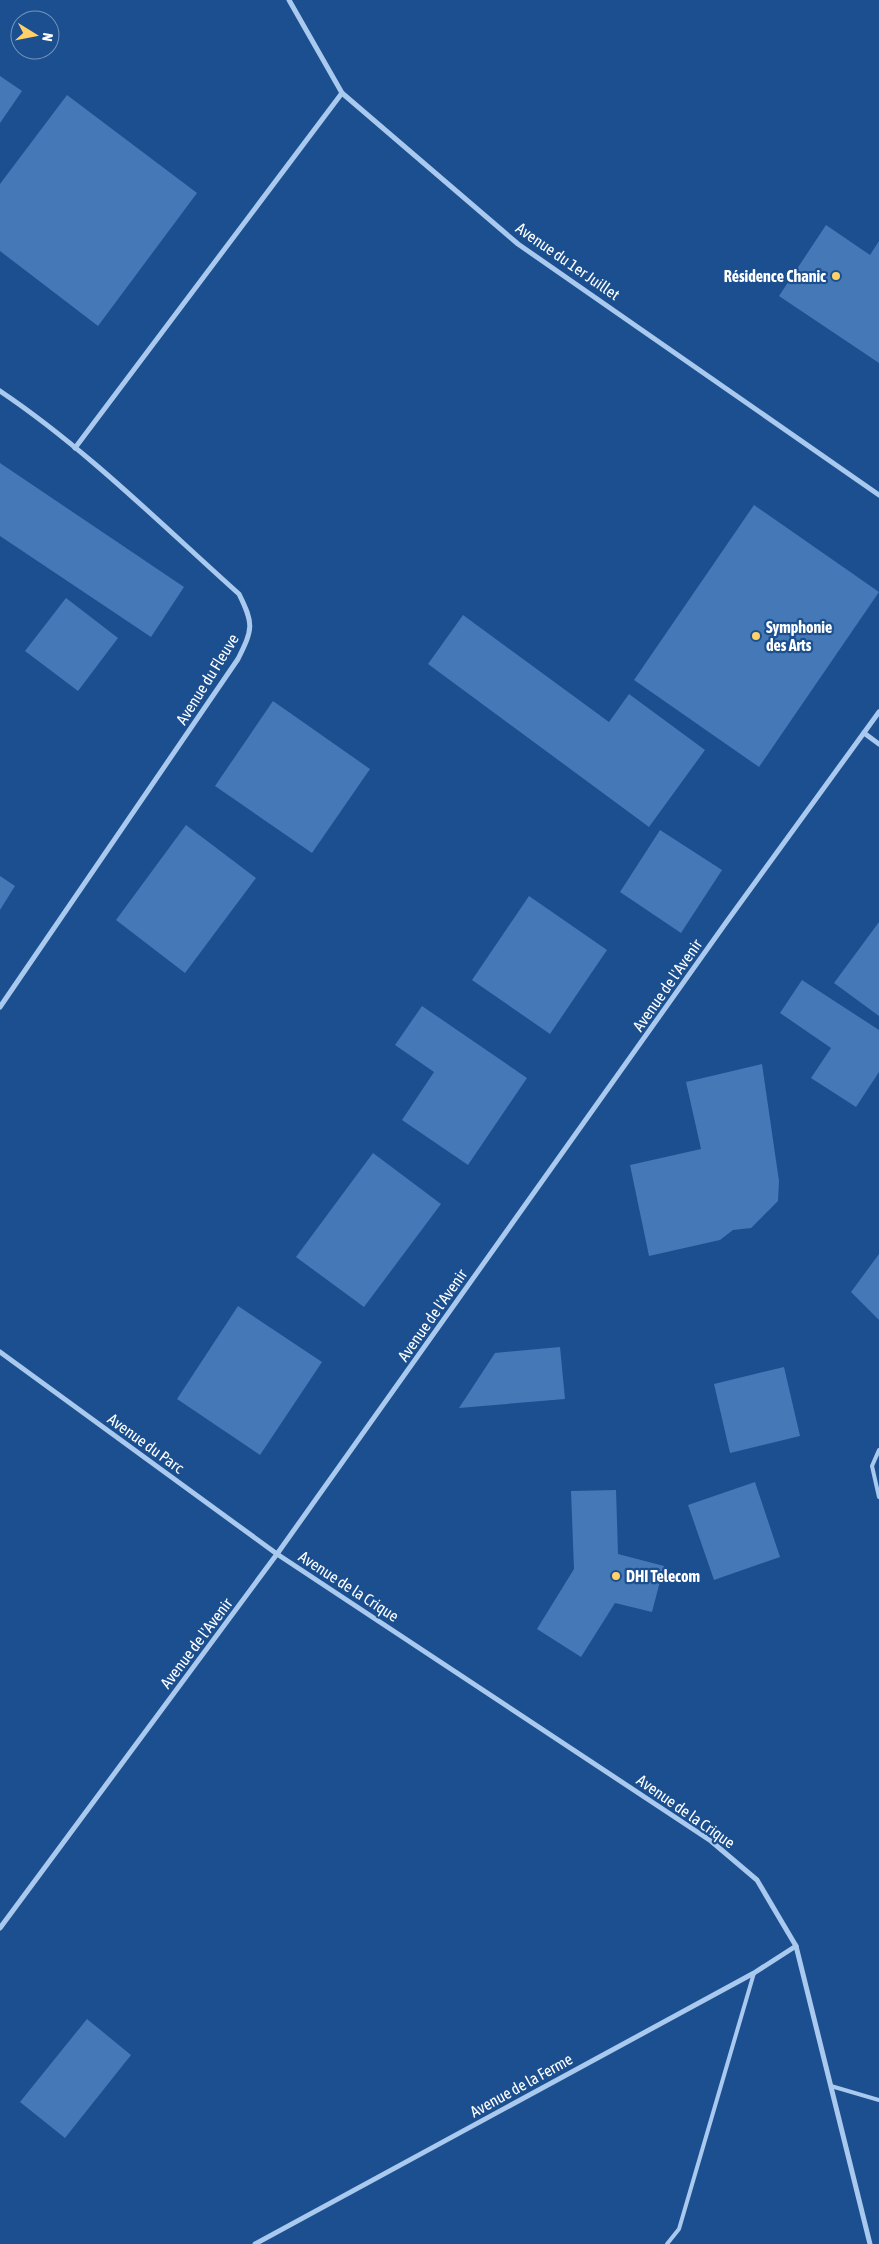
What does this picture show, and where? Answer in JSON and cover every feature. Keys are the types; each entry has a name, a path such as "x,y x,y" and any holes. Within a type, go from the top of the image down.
{"street":[{"name":"Avenue du 1er Juillet","path":"289,0 342,93 518,244 879,495"},
{"path":"75,448 342,93"},
{"name":"Avenue du Fleuve","path":"0,391 35,414 239,594 250,616 249,637 238,659 0,1007"},
{"name":"Avenue de l'Avenir","path":"0,1928 277,1554 879,712"},
{"path":"864,733 879,744"},
{"name":"Avenue du Parc","path":"0,1352 277,1554"},
{"name":"Avenue de la Crique","path":"277,1554 711,1841 757,1880 796,1946 870,2244"},
{"name":"Avenue de la Ferme","path":"256,2244 754,1973 796,1946"}],"lane":[{"path":"879,1450 872,1466 879,1497"},
{"path":"667,2244 679,2229 754,1973"},
{"path":"831,2086 879,2100"}],"building":[{"path":"0,76 22,91 0,123"},
{"path":"67,95 197,193 98,326 0,251 0,184"},
{"name":"Résidence Chanic","path":"826,225 870,255 879,241 879,363 779,296"},
{"path":"0,463 184,587 151,637 0,536"},
{"name":"Symphonie des Arts","path":"754,505 879,592 759,767 634,680"},
{"path":"66,598 118,638 78,691 25,651"},
{"path":"463,615 609,722 629,694 705,750 649,827 428,664"},
{"path":"273,701 370,769 312,853 215,786"},
{"path":"186,825 256,878 185,973 116,920"},
{"path":"660,830 722,870 681,933 620,892"},
{"path":"0,876 15,886 0,910"},
{"path":"529,896 607,950 550,1034 472,980"},
{"path":"879,922 879,1016 834,983"},
{"path":"802,980 879,1030 879,1072 856,1107 811,1078 831,1048 780,1013"},
{"path":"422,1006 527,1078 468,1165 402,1120 434,1072 395,1045"},
{"path":"762,1064 779,1181 778,1201 751,1228 733,1230 720,1240 649,1256 630,1165 701,1149 686,1082"},
{"path":"373,1153 441,1204 364,1307 296,1257"},
{"path":"879,1254 879,1320 851,1292"},
{"path":"238,1306 322,1362 260,1455 177,1399"},
{"path":"560,1347 565,1399 459,1408 495,1353"},
{"path":"784,1367 800,1436 730,1453 714,1384"},
{"path":"755,1482 780,1557 714,1580 688,1505"},
{"path":"616,1490 618,1554 664,1566 652,1612 615,1603 581,1657 537,1629 574,1569 571,1491"},
{"path":"87,2019 131,2055 65,2138 20,2102"}],"place":[{"name":"Résidence Chanic","path":"836,276"},
{"name":"Symphonie des Arts","path":"756,636"},
{"name":"DHI Telecom","path":"616,1576"}]}
